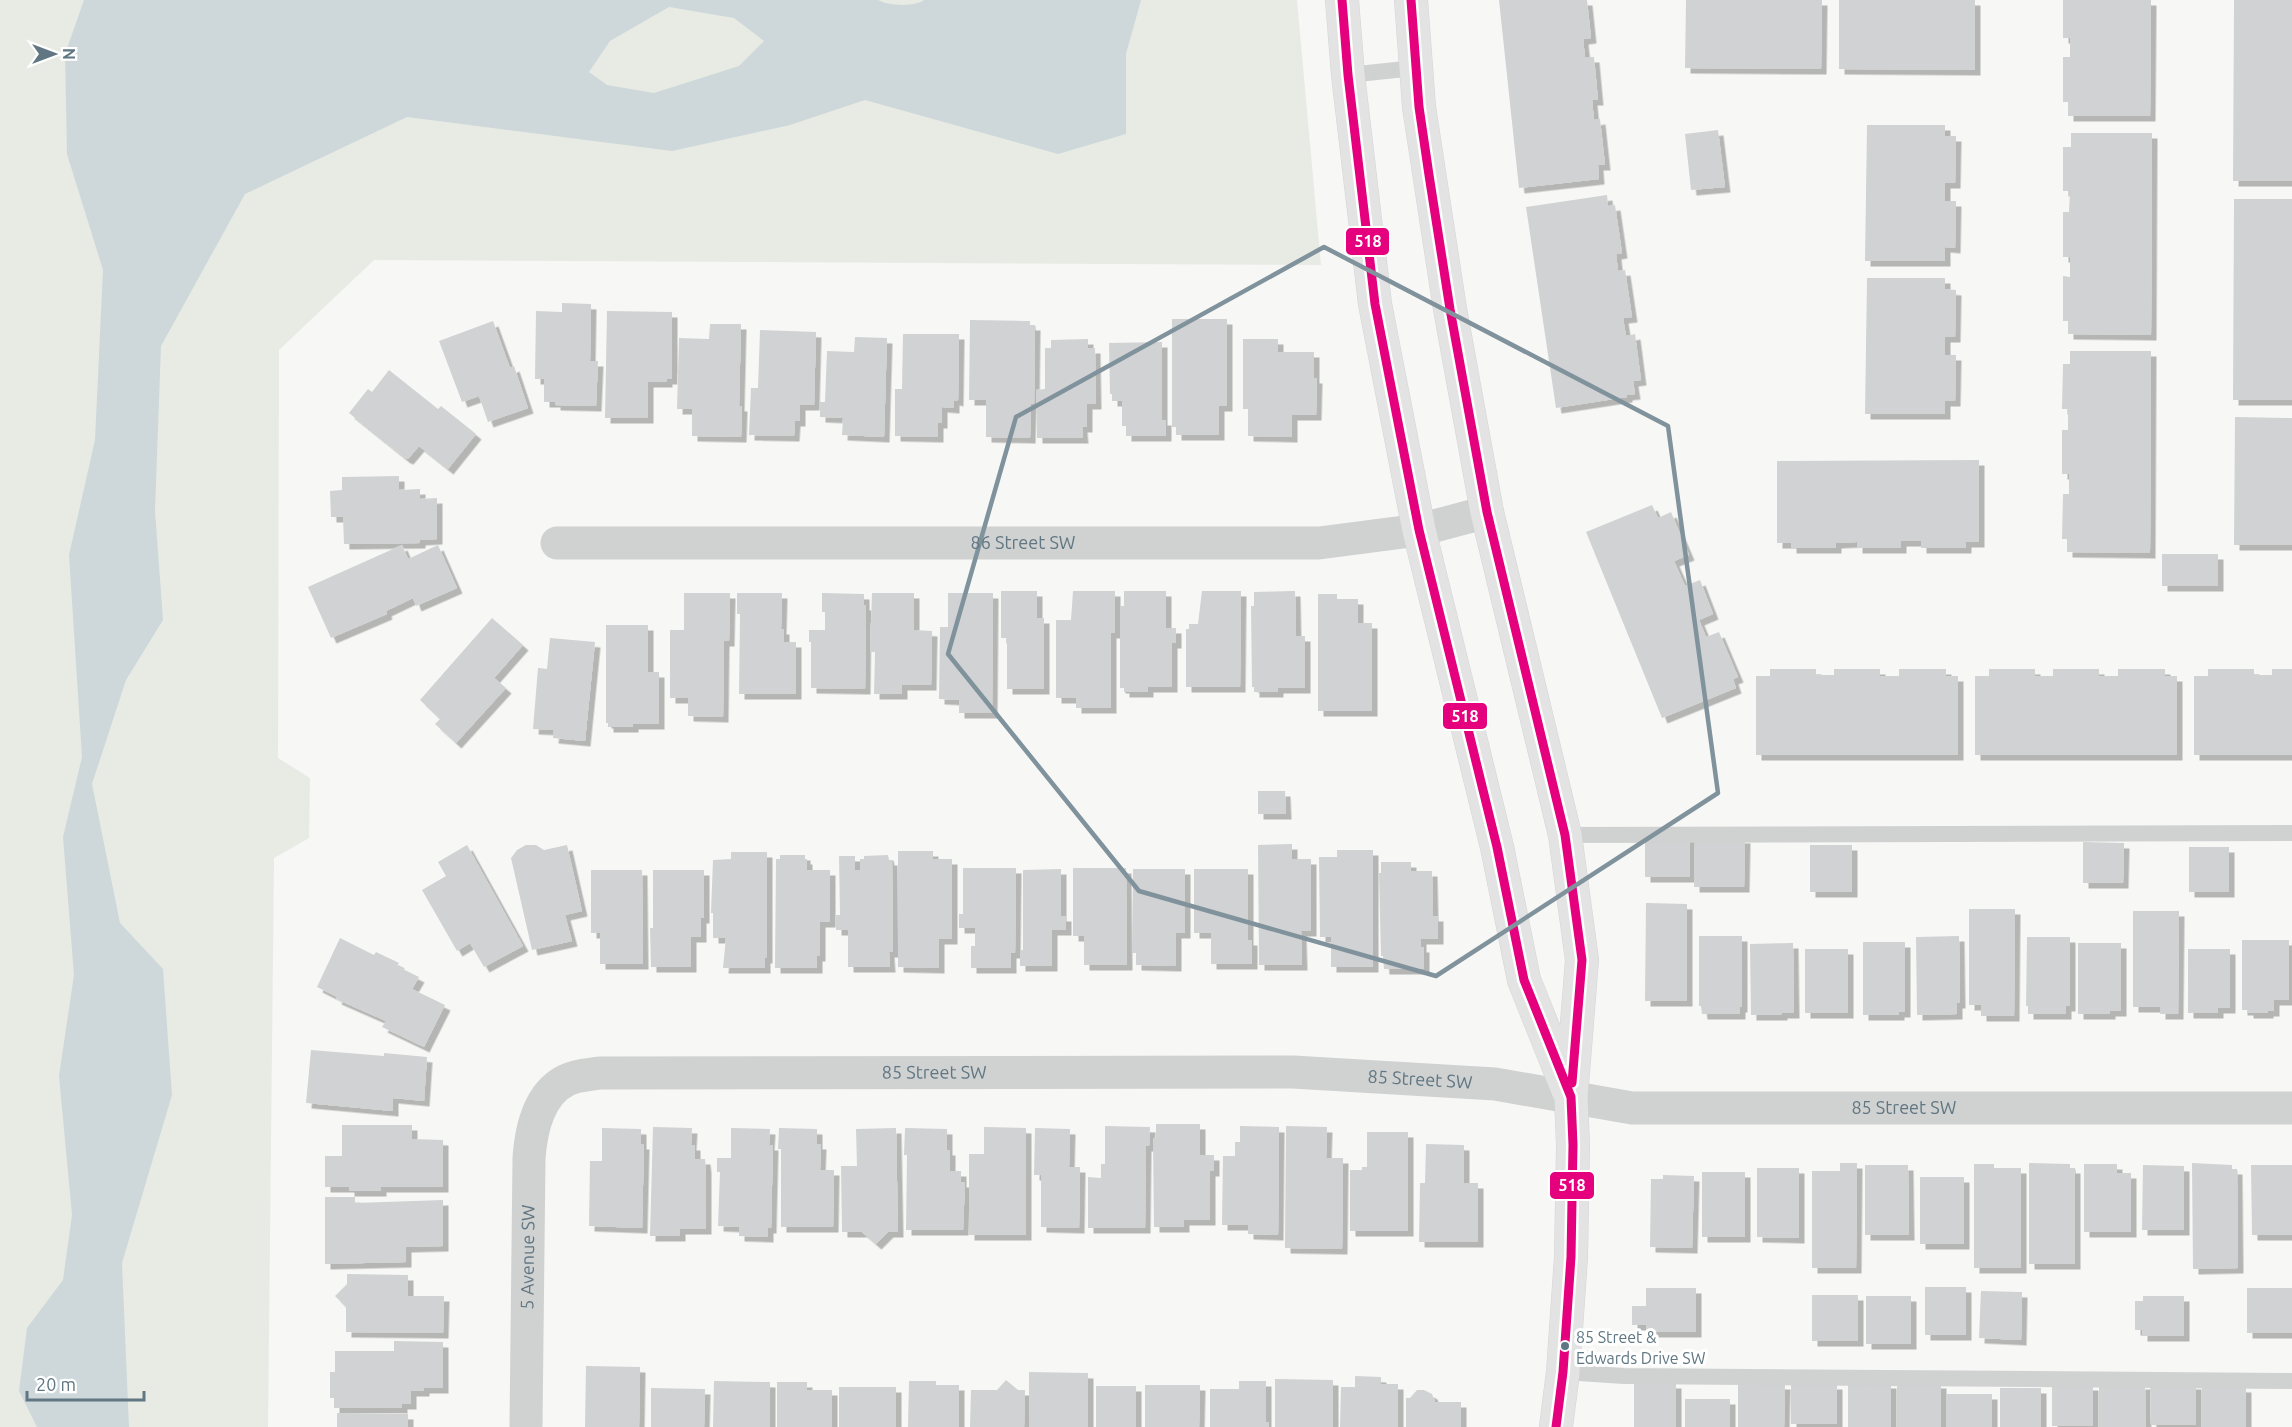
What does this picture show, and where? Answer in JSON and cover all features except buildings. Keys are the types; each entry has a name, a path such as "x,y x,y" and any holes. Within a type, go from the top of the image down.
{"street":[{"path":"1342,0 1348,75 1375,304 1419,530 1497,847 1524,980 1571,1097"},
{"path":"1411,0 1415,68 1448,298 1487,512 1565,835 1582,960 1571,1097 1573,1145 1571,1257 1563,1372 1556,1427"},
{"name":"86 Street SW","path":"557,543 1319,543 1419,530 1487,512"},
{"name":"85 Street SW","path":"550,1094 565,1080 599,1073 1293,1072 1495,1084 1632,1108 2292,1108"},
{"name":"5 Avenue SW","path":"526,1427 529,1158 531,1134 539,1111 550,1094"}],"lane":[{"path":"1348,75 1415,68"},
{"path":"1565,835 2292,832"},
{"path":"1563,1372 1624,1376 2292,1382"}],"highlighted area":[{"path":"1324,247 1668,426 1718,793 1436,976 1139,891 948,654 1016,417"}],"shaded area":[{"path":"0,0 1297,0 1321,265 374,260 279,350 278,758 310,778 309,838 274,858 268,1427 0,1427"},
{"path":"84,0 878,0 901,5 924,0 1141,0 1126,54 1126,134 1058,154 865,100 790,125 672,151 407,117 245,194 161,346 155,511 163,620 126,680 92,784 120,923 163,969 172,1095 122,1263 129,1427 37,1427 19,1391 27,1328 63,1280 72,1215 59,1076 74,975 63,837 82,757 69,555 95,440 103,270 67,154 65,54","holes":["669,7 734,18 764,41 739,66 654,93 607,85 589,72 610,41"]}],"transit line":[{"name":"518","path":"1342,0 1348,75 1375,304 1419,530 1497,847 1524,980 1571,1097 1573,1145 1571,1257 1563,1372 1556,1427"},
{"name":"518","path":"1411,0 1419,107 1429,175 1450,309 1487,512 1565,835 1582,960 1572,1083"}],"place":[{"name":"85 Street & Edwards Drive SW","path":"1565,1346"}]}
